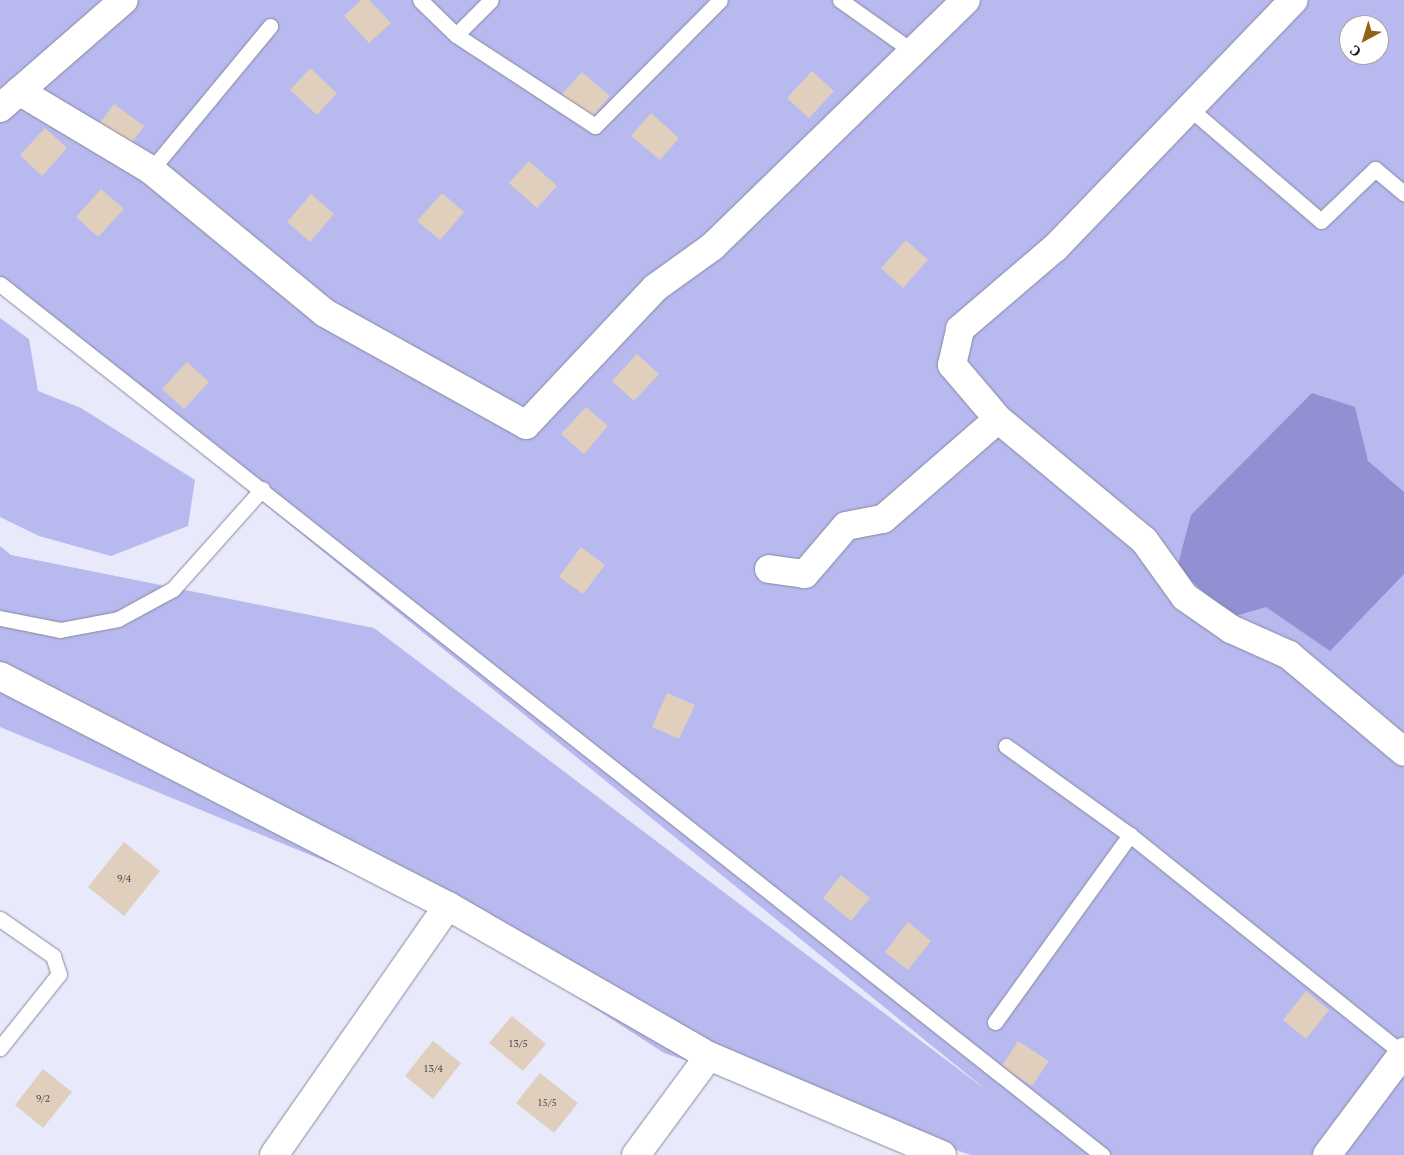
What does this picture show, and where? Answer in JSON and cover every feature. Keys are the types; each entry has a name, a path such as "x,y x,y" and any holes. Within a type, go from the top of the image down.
{"street":[{"path":"124,0 9,100 151,170 325,313 526,425 655,288 712,247 915,53 966,0"},
{"path":"1294,0 1188,107 1054,248 960,329 952,365 998,419 1144,540 1185,597 1230,629 1289,655 1404,752"},
{"path":"769,569 805,574 846,526 883,520 998,419"},
{"path":"0,676 448,906 709,1056 942,1155"},
{"path":"274,1155 448,906"},
{"path":"1327,1155 1403,1053"},
{"path":"636,1155 709,1056"}],"lane":[{"path":"420,0 456,35 595,126 720,0"},
{"path":"456,35 491,0"},
{"path":"840,0 915,53"},
{"path":"151,170 270,26"},
{"path":"1188,107 1320,221 1374,169 1404,193"},
{"path":"0,284 262,489 1102,1155"},
{"path":"0,618 60,630 118,620 173,589 262,489"},
{"path":"1006,746 1130,835 1403,1053"},
{"path":"995,1022 1130,835"},
{"path":"0,918 53,956 59,974 0,1048"}],"shaded area":[{"path":"0,0 1404,0 1404,1155 971,1155 664,1053 441,909 0,727 0,546 11,555 374,628 990,1093 0,289"},
{"path":"0,318 29,339 38,391 81,408 195,480 188,526 111,556 39,536 0,517"},
{"path":"1312,393 1355,407 1368,461 1404,492 1404,574 1330,651 1266,607 1232,617 1177,568 1191,515"}],"building":[{"path":"361,0 369,0 391,23 369,43 344,16"},
{"path":"310,68 337,93 317,115 290,90"},
{"path":"812,71 834,91 809,118 787,98"},
{"path":"582,72 610,96 590,119 562,94"},
{"path":"114,104 144,126 126,150 96,128"},
{"path":"651,113 679,138 660,160 631,136"},
{"path":"45,128 67,148 42,176 20,155"},
{"path":"529,161 557,186 537,208 509,183"},
{"path":"101,189 124,209 98,237 76,217"},
{"path":"442,193 464,212 440,240 417,221"},
{"path":"311,194 334,214 310,242 287,222"},
{"path":"906,240 928,260 903,288 881,268"},
{"path":"637,354 659,374 634,401 612,381"},
{"path":"187,362 209,382 184,409 162,389"},
{"path":"586,407 608,426 584,454 561,434"},
{"path":"581,547 605,565 583,594 559,577"},
{"path":"667,693 695,705 679,739 652,727"},
{"path":"124,842 160,871 124,916 88,887"},
{"path":"841,875 870,898 851,921 823,898"},
{"path":"908,922 931,941 908,970 885,952"},
{"path":"1306,991 1329,1010 1306,1039 1283,1020"},
{"path":"512,1016 546,1044 523,1071 489,1043"},
{"path":"433,1041 461,1063 433,1099 405,1076"},
{"path":"1018,1041 1049,1061 1032,1086 1002,1066"},
{"path":"43,1069 72,1092 43,1128 15,1105"},
{"path":"540,1073 578,1103 554,1133 516,1103"}]}
